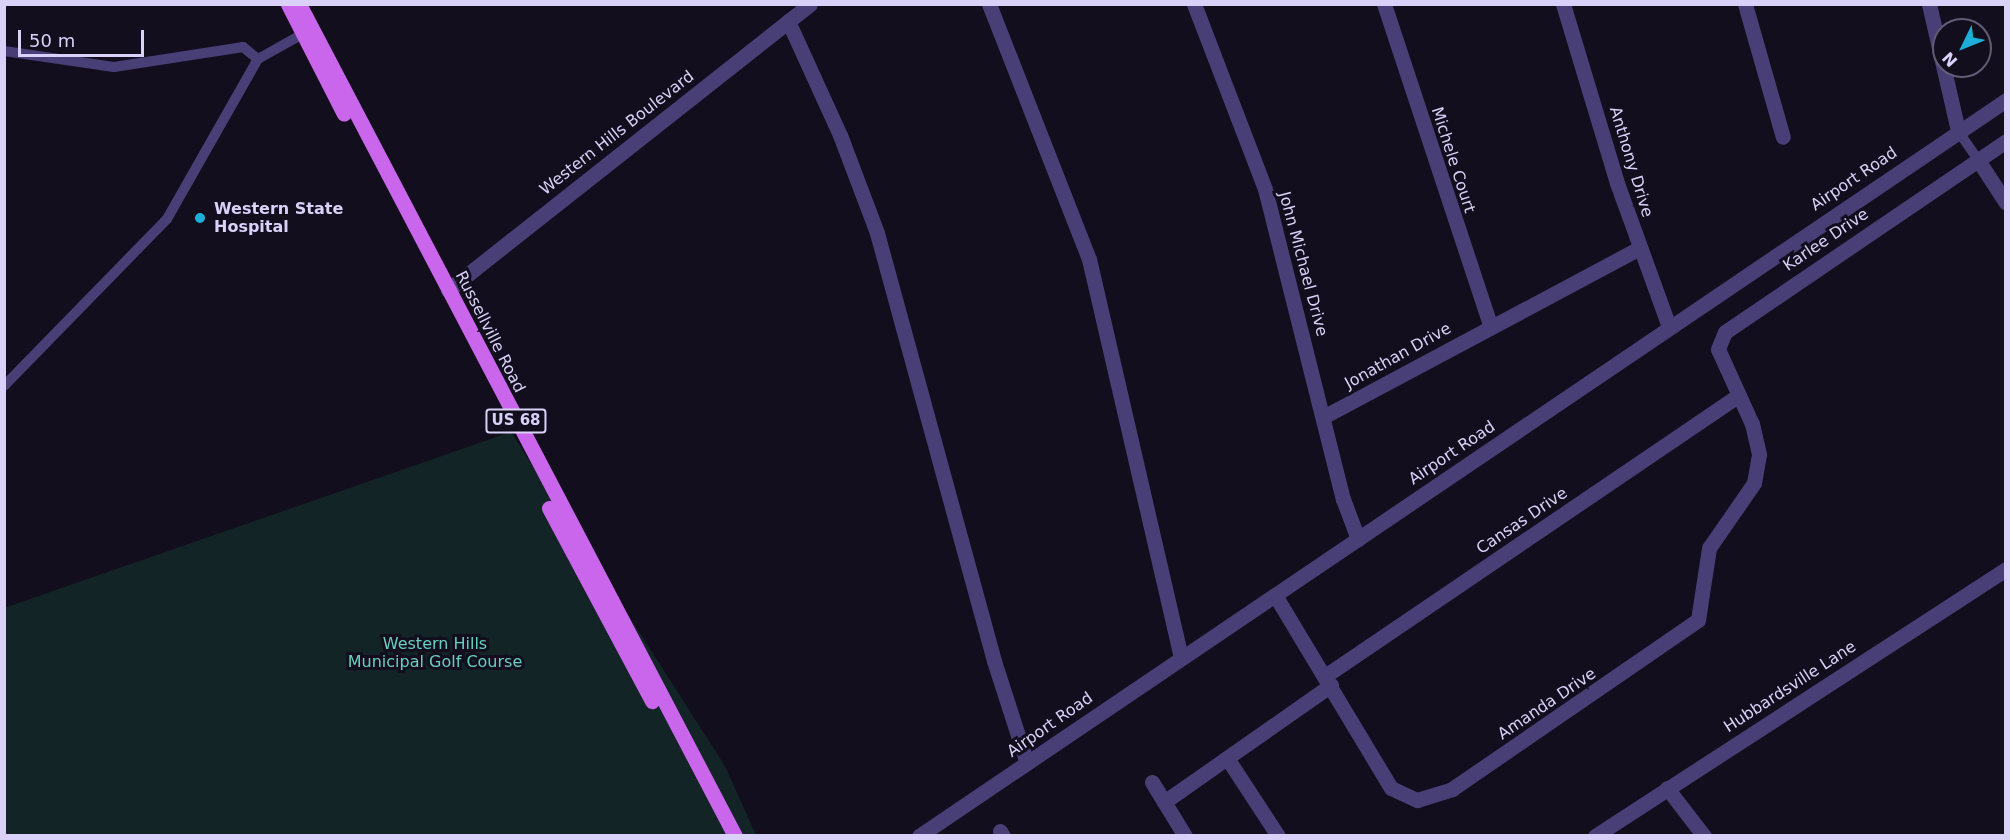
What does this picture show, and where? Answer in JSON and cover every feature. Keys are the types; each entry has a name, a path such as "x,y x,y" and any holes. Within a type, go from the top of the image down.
{"main road":[{"name":"Russellville Road","path":"288,4 307,32 448,290 735,836"},
{"name":"Russellville Road","path":"299,4 307,32 723,836"}],"street":[{"name":"Western Hills Boulevard","path":"448,290 810,4"},
{"path":"989,4 1089,259 1181,657"},
{"name":"John Michael Drive","path":"1194,4 1265,189 1323,417 1358,539"},
{"name":"Michele Court","path":"1384,4 1490,325"},
{"name":"Anthony Drive","path":"1563,4 1639,248 1669,327"},
{"path":"1745,4 1783,137"},
{"path":"1929,4 1958,131"},
{"path":"788,21 840,135 877,233 994,661 1027,763"},
{"name":"Airport Road","path":"919,836 2006,100"},
{"name":"Karlee Drive","path":"1739,395 1719,350 1725,332 2006,141"},
{"path":"1978,160 2006,203"},
{"name":"Jonathan Drive","path":"1323,417 1490,325 1639,248"},
{"name":"Cansas Drive","path":"1164,802 1227,758 1328,680 1739,395"},
{"name":"Amanda Drive","path":"1275,595 1391,788 1417,800 1452,789 1635,666 1698,620 1709,548 1754,483 1759,454 1739,395"},
{"name":"Hubbardsville Lane","path":"1595,836 2006,569"},
{"path":"1227,758 1278,836"},
{"path":"1152,782 1185,836"},
{"path":"1667,788 1704,836"}],"lane":[{"path":"4,386 167,219 258,58 307,32"},
{"path":"4,51 114,67 243,47 258,58"},
{"path":"1958,131 1978,160"}],"green space":[{"name":"Western Hills Municipal Golf Course","path":"511,432 725,766 756,835 5,835 4,608"}],"place":[{"name":"Western State Hospital","path":"200,218"}]}
